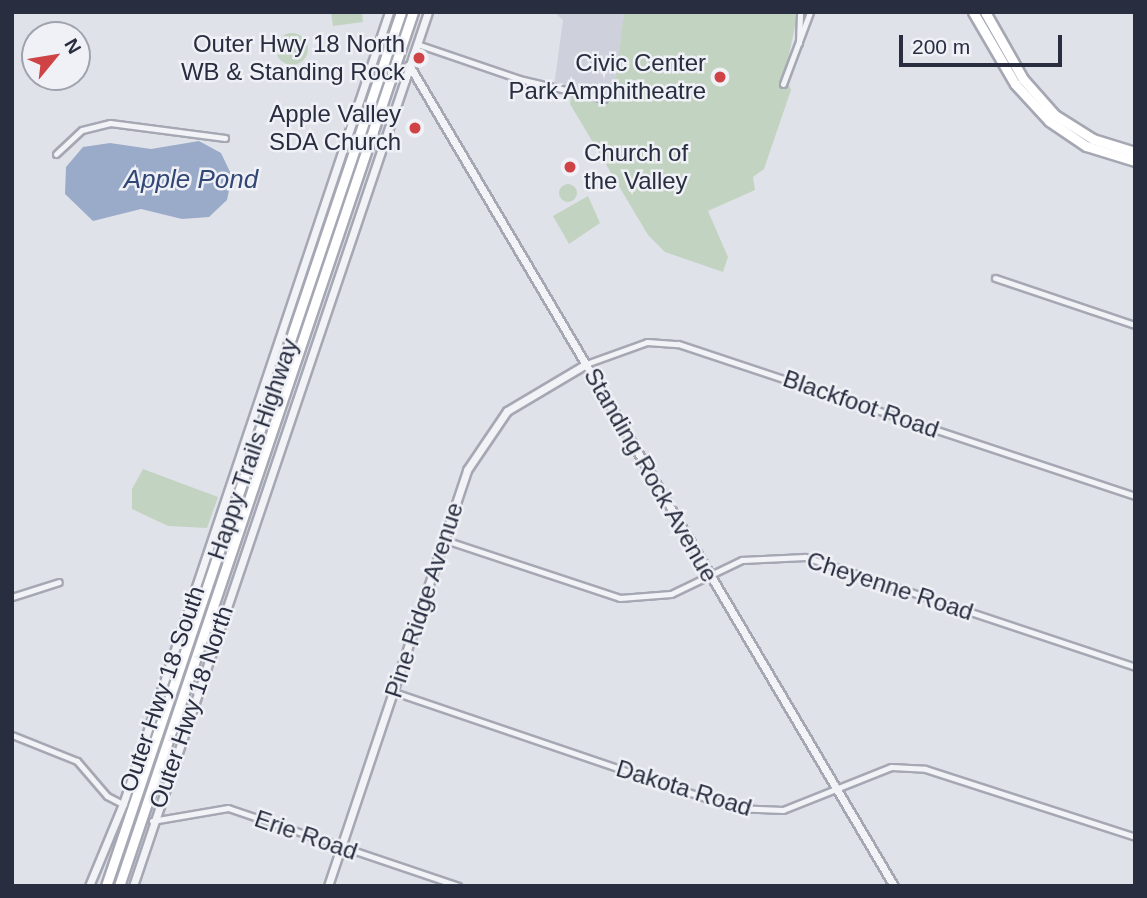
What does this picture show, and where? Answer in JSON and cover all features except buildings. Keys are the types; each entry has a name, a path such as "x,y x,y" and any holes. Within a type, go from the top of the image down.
{"main road":[{"name":"Happy Trails Highway","path":"106,886 401,12"},
{"name":"Happy Trails Highway","path":"119,886 413,12"},
{"path":"973,12 1016,84 1049,121 1086,146 1135,162"},
{"path":"985,12 1023,79 1055,115 1093,139 1135,152"}],"street":[{"name":"Outer Hwy 18 South","path":"89,886 123,804 389,12"},
{"name":"Outer Hwy 18 North","path":"133,886 152,821 428,12"},
{"path":"799,43 800,12"},
{"path":"783,84 810,12"},
{"path":"417,44 519,79 604,99"},
{"name":"Standing Rock Avenue","path":"409,65 894,886"},
{"path":"56,154 82,130 110,123 225,138"},
{"path":"995,278 1135,325"},
{"name":"Blackfoot Road","path":"586,364 647,342 678,344 1135,496"},
{"name":"Pine Ridge Avenue","path":"328,886 445,540 483,439 508,411 586,364"},
{"name":"Cheyenne Road","path":"445,540 620,598 671,594 742,560 805,557 1135,667"},
{"path":"12,597 59,582"},
{"name":"Dakota Road","path":"394,692 734,808 783,810 891,767 925,769 1135,837"},
{"path":"12,735 77,761 107,796 123,804"},
{"name":"Erie Road","path":"152,821 228,808 458,886"}],"shaded area":[{"path":"554,12 624,12 614,97 554,86 563,20"}],"green space":[{"path":"331,12 362,12 363,22 333,26"},
{"path":"624,12 798,12 785,74 791,90 764,169 753,177 755,190 708,211 728,257 723,272 665,252 648,235 570,104 571,97 613,102"},
{"path":"292,33 304,37 308,49 304,61 292,65 280,61 276,49 280,37"},
{"path":"568,184 574,187 577,193 574,199 568,202 562,199 559,193 562,187"},
{"path":"588,196 600,223 569,244 553,216"},
{"path":"143,469 218,497 207,528 168,526 132,509 132,489"}],"water":[{"name":"Apple Pond","path":"199,141 221,153 232,176 227,200 209,217 182,219 141,209 93,221 65,194 66,167 83,147 110,143 151,149"}],"place":[{"name":"Outer Hwy 18 North WB & Standing Rock","path":"419,58"},
{"name":"Civic Center Park Amphitheatre","path":"720,77"},
{"name":"Apple Valley SDA Church","path":"415,128"},
{"name":"Church of the Valley","path":"570,167"}]}
